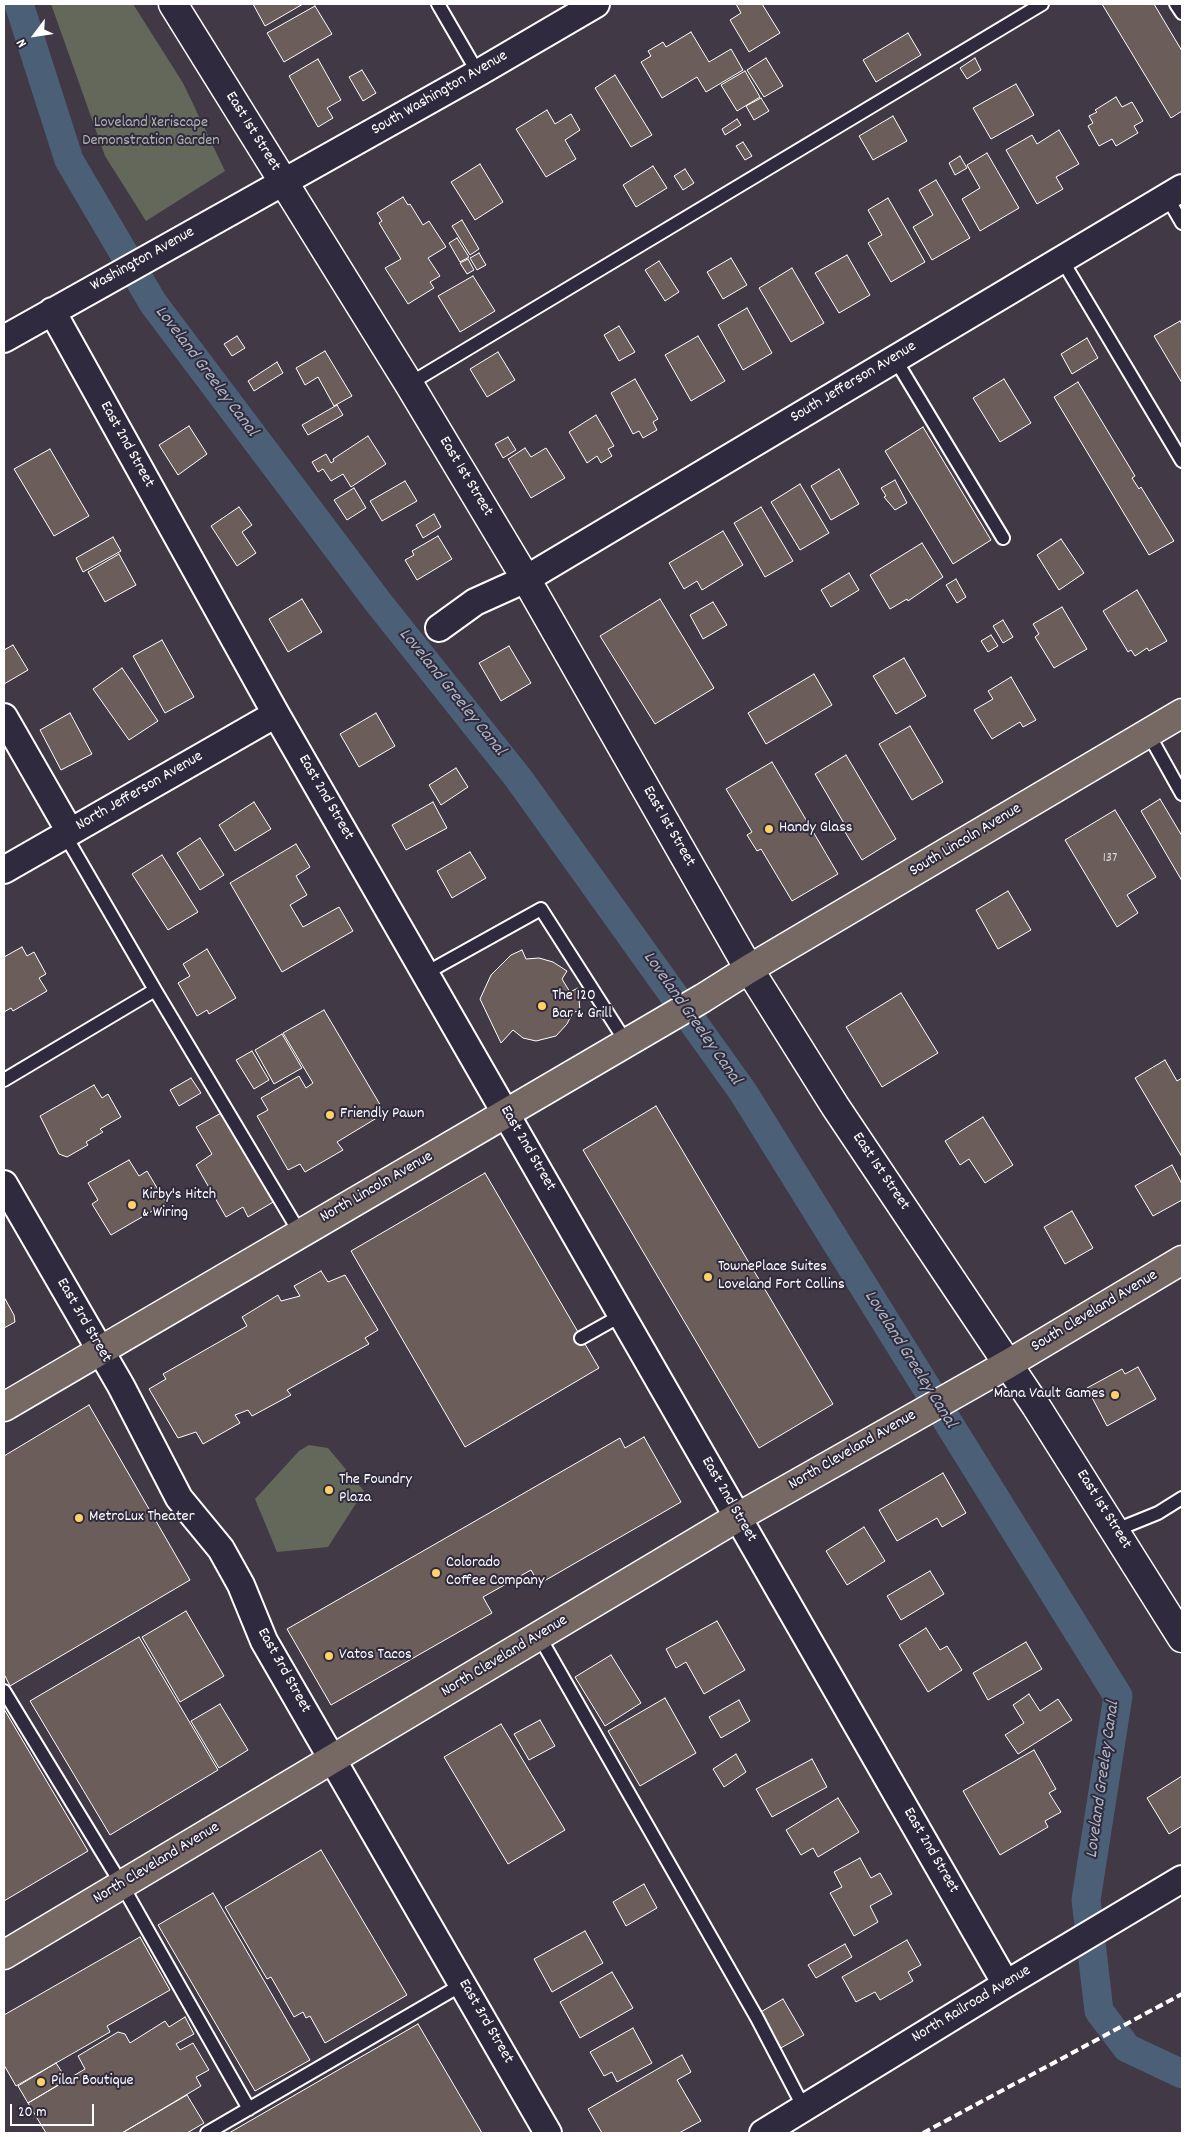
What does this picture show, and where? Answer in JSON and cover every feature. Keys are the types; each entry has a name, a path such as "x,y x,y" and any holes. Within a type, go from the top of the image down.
{"highway":[{"name":"South Lincoln Avenue","path":"749,969 1182,713"},
{"name":"North Lincoln Avenue","path":"4,1407 703,998 749,969"},
{"name":"South Cleveland Avenue","path":"1008,1364 1182,1260"},
{"name":"North Cleveland Avenue","path":"4,1955 738,1518 916,1414 1008,1364"}],"main road":[{"name":"East 1st Street","path":"173,4 409,384 526,579 749,969 835,1106 1008,1364 1116,1530 1182,1638"}],"street":[{"name":"South Washington Avenue","path":"283,183 478,74 596,4"},
{"name":"Washington Avenue","path":"4,339 283,183"},
{"name":"South Jefferson Avenue","path":"526,579 1175,192"},
{"name":"East 2nd Street","path":"52,311 276,714 1006,1984"},
{"path":"439,628 475,602 526,579"},
{"name":"North Jefferson Avenue","path":"4,870 276,714"},
{"path":"4,717 68,834"},
{"name":"East 3rd Street","path":"5,1188 100,1350 179,1498 221,1549 241,1585 264,1641 548,2133"},
{"name":"North Railroad Avenue","path":"763,2133 1182,1879"}],"lane":[{"path":"438,4 478,74"},
{"path":"409,384 1042,4"},
{"path":"1176,4 1182,13"},
{"path":"1175,192 1182,223"},
{"path":"1062,260 1182,461"},
{"path":"895,360 1003,538"},
{"path":"1148,733 1182,794"},
{"path":"68,834 155,990 300,1233"},
{"path":"426,973 541,909 636,1036"},
{"path":"4,1080 155,990"},
{"path":"582,1338 622,1315"},
{"path":"1116,1530 1158,1513 1182,1498"},
{"path":"539,1636 757,2018 804,2108"},
{"path":"4,1691 122,1885 249,2109"},
{"path":"207,2133 463,1984"}],"green space":[{"name":"Loveland Xeriscape Demonstration Garden","path":"51,4 133,4 183,83 225,171 146,221 105,156"},
{"path":"309,1445 328,1448 364,1491 328,1547 277,1552 255,1499 299,1451"}],"building":[{"path":"253,4 303,4 265,26"},
{"path":"736,4 762,4 780,33 749,52 730,20 741,13"},
{"path":"1102,4 1154,4 1182,51 1182,111 1171,118"},
{"path":"315,6 332,34 284,62 267,33"},
{"path":"691,32 709,62 731,49 743,70 706,92 697,77 662,98 641,62 651,56 648,51 663,42 666,47"},
{"path":"908,33 921,55 876,82 863,60"},
{"path":"766,58 783,86 764,97 747,70"},
{"path":"975,58 981,70 967,79 960,68"},
{"path":"318,59 341,100 327,108 333,118 318,127 289,76"},
{"path":"362,70 376,93 363,101 349,77"},
{"path":"745,71 760,97 737,111 721,85"},
{"path":"615,75 652,135 631,147 595,88"},
{"path":"1016,84 1034,115 991,139 973,108"},
{"path":"1116,97 1122,107 1132,102 1143,121 1134,126 1138,133 1116,146 1112,139 1099,146 1088,126 1093,123 1089,116"},
{"path":"761,98 769,111 754,120 746,106"},
{"path":"547,110 555,124 571,114 580,130 565,140 576,159 546,177 516,129"},
{"path":"893,116 907,141 873,160 859,136"},
{"path":"737,119 741,125 725,135 722,129"},
{"path":"1059,130 1079,164 1056,177 1063,189 1037,204 1006,150 1032,135 1037,144"},
{"path":"743,142 752,156 745,160 736,146"},
{"path":"987,153 1019,208 980,231 962,199 980,188 967,165"},
{"path":"960,156 967,168 955,175 949,163"},
{"path":"480,164 503,202 475,220 451,182"},
{"path":"653,166 667,188 636,207 623,185"},
{"path":"685,169 694,183 683,190 674,176"},
{"path":"936,180 970,238 932,260 913,227 933,215 919,190"},
{"path":"403,197 408,205 410,204 423,225 429,221 446,247 428,258 440,276 430,282 434,288 408,304 385,268 401,259 379,223 382,221 377,213"},
{"path":"888,198 925,262 891,282 868,243 882,235 868,210"},
{"path":"462,220 479,249 470,255 452,226"},
{"path":"457,238 469,257 460,262 449,243"},
{"path":"479,253 486,265 477,270 470,258"},
{"path":"847,255 870,295 839,313 815,273"},
{"path":"731,258 747,285 723,299 707,272"},
{"path":"468,259 474,270 467,274 460,263"},
{"path":"659,261 679,292 665,301 645,270"},
{"path":"792,268 824,323 791,342 759,288"},
{"path":"473,276 495,311 460,332 438,296"},
{"path":"747,308 772,353 743,370 718,325"},
{"path":"1180,321 1182,325 1182,383 1154,336"},
{"path":"619,326 635,352 619,361 604,335"},
{"path":"237,336 245,348 232,356 224,344"},
{"path":"698,336 725,381 691,401 665,355"},
{"path":"1087,338 1098,358 1072,374 1061,354"},
{"path":"325,351 352,396 334,406 318,377 305,385 296,368"},
{"path":"498,352 515,380 487,397 470,369"},
{"path":"277,362 283,373 254,391 248,381"},
{"path":"635,379 658,419 653,422 657,430 643,438 639,431 633,434 611,393"},
{"path":"1004,379 1031,423 1000,442 973,398"},
{"path":"1078,382 1135,476 1132,478 1139,489 1141,487 1174,541 1149,555 1054,397"},
{"path":"337,405 343,415 308,435 302,425"},
{"path":"596,415 614,446 608,449 612,456 601,463 597,456 587,463 569,432"},
{"path":"189,426 207,454 178,475 159,445"},
{"path":"923,427 991,540 953,564 885,451"},
{"path":"368,436 386,464 351,487 343,474 331,481 323,469 318,472 312,462 326,454 331,463 334,461 333,459"},
{"path":"508,437 516,450 503,458 495,444"},
{"path":"525,448 531,457 546,448 565,478 531,498 508,459"},
{"path":"50,449 89,516 54,536 14,469"},
{"path":"839,469 859,504 831,520 811,486"},
{"path":"895,480 907,503 895,510 884,497 886,496 881,488"},
{"path":"405,481 417,501 382,521 370,501"},
{"path":"800,484 829,533 800,550 771,502"},
{"path":"354,488 366,508 347,520 334,500"},
{"path":"239,507 252,525 242,532 256,553 237,566 211,526"},
{"path":"761,507 793,561 765,577 734,523"},
{"path":"434,514 441,527 423,538 416,525"},
{"path":"723,531 743,565 702,590 697,581 684,589 669,563"},
{"path":"438,536 452,559 417,580 405,560 414,555 412,551"},
{"path":"113,537 121,551 83,572 76,558"},
{"path":"1061,539 1084,573 1059,590 1037,555"},
{"path":"922,543 943,577 908,601 907,599 890,609 870,575"},
{"path":"119,554 136,585 105,602 88,572"},
{"path":"849,573 859,590 831,607 821,590"},
{"path":"956,579 966,597 957,603 946,585"},
{"path":"1137,590 1167,641 1149,651 1147,648 1135,656 1131,650 1128,652 1103,611"},
{"path":"302,599 322,632 288,652 269,619"},
{"path":"660,599 714,688 655,724 600,636"},
{"path":"713,602 727,625 703,639 690,615"},
{"path":"1062,607 1087,649 1054,668 1035,637 1039,634 1033,624"},
{"path":"1003,620 1013,637 1003,643 993,626"},
{"path":"991,635 998,646 988,652 981,641"},
{"path":"162,640 194,697 165,713 133,656"},
{"path":"13,645 28,670 4,684 4,650"},
{"path":"509,646 531,683 501,701 479,663"},
{"path":"904,658 926,696 896,714 873,676"},
{"path":"122,668 158,721 129,740 93,689"},
{"path":"814,674 832,705 766,744 748,713"},
{"path":"1011,677 1036,720 1023,727 1020,722 992,739 974,710 993,699 988,691"},
{"path":"70,713 92,754 61,770 40,730"},
{"path":"376,713 395,746 359,767 340,734"},
{"path":"910,726 943,782 912,800 879,744"},
{"path":"846,755 896,839 862,860 842,827 845,825 815,774"},
{"path":"772,762 838,874 792,901 761,849 757,851 747,835 752,832 726,789"},
{"path":"456,768 468,787 441,805 429,785"},
{"path":"1160,799 1182,836 1182,881 1141,811"},
{"path":"254,802 271,829 235,851 219,825"},
{"path":"433,802 447,828 406,850 392,825"},
{"path":"1115,810 1156,877 1127,895 1138,913 1117,927 1065,840"},
{"path":"200,838 224,875 200,890 177,853"},
{"path":"296,844 310,867 296,876 307,895 290,905 303,927 339,907 353,931 282,972 230,883"},
{"path":"470,852 486,878 452,898 437,871"},
{"path":"162,855 198,912 168,930 132,874"},
{"path":"1008,891 1031,930 998,949 976,910"},
{"path":"22,947 27,956 34,952 46,974 39,978 47,991 13,1011 11,1008 4,1012 4,957"},
{"path":"207,949 236,998 209,1014 207,1010 197,1016 178,983 190,976 183,964"},
{"path":"522,950 526,959 539,958 553,962 567,971 562,979 570,992 578,988 580,1011 573,1012 567,1024 556,1036 536,1041 523,1038 513,1030 501,1043 480,999 491,975 511,955"},
{"path":"901,993 938,1053 882,1087 846,1027"},
{"path":"324,1010 385,1113 337,1142 343,1150 305,1172 300,1164 288,1170 257,1116 268,1110 261,1098 299,1076 306,1088 313,1083 283,1033"},
{"path":"282,1034 302,1068 274,1084 255,1050"},
{"path":"252,1051 269,1080 254,1089 236,1060"},
{"path":"1165,1060 1177,1081 1182,1078 1182,1157 1135,1078"},
{"path":"191,1078 201,1093 179,1106 170,1090"},
{"path":"94,1085 102,1098 108,1094 121,1117 100,1129 103,1132 86,1142 88,1145 67,1157 59,1154 40,1116"},
{"name":"TownePlace Suites Loveland Fort Collins","path":"656,1106 833,1404 759,1448 583,1150"},
{"path":"223,1112 275,1201 248,1217 243,1207 226,1217 196,1165 212,1154 196,1127"},
{"path":"983,1117 1013,1165 985,1183 969,1159 960,1165 945,1141"},
{"path":"129,1160 139,1176 147,1171 166,1203 111,1235 92,1204 98,1200 88,1183"},
{"path":"1172,1165 1182,1184 1182,1200 1153,1216 1135,1186"},
{"path":"485,1173 599,1368 465,1447 351,1251"},
{"path":"1072,1211 1093,1248 1065,1264 1044,1227"},
{"path":"321,1271 328,1282 345,1275 378,1330 365,1338 369,1344 287,1390 291,1395 252,1416 248,1410 235,1415 240,1423 203,1444 196,1432 178,1438 149,1389 166,1379 163,1374 247,1326 242,1317 278,1295 281,1301 300,1296 294,1286"},
{"path":"4,1297 14,1315 15,1322 4,1328"},
{"path":"1138,1367 1156,1399 1107,1426 1087,1388 1122,1369 1125,1374"},
{"name":"MetroLux Theater","path":"89,1405 190,1580 10,1686 4,1674 4,1456"},
{"path":"644,1437 681,1502 539,1584 531,1570 483,1597 492,1613 331,1705 287,1629 620,1438 625,1448"},
{"path":"943,1473 966,1513 942,1527 937,1518 897,1541 879,1510"},
{"path":"864,1527 885,1561 847,1585 826,1551"},
{"path":"930,1571 944,1594 901,1620 887,1596"},
{"path":"186,1611 224,1676 180,1702 142,1637"},
{"path":"717,1621 745,1670 704,1694 686,1662 676,1668 666,1649"},
{"path":"926,1628 940,1650 947,1646 962,1670 928,1692 899,1645"},
{"path":"139,1637 218,1770 110,1835 30,1701"},
{"path":"1026,1642 1042,1669 988,1700 973,1673"},
{"path":"611,1655 641,1703 605,1726 575,1677"},
{"path":"1029,1694 1040,1711 1058,1699 1072,1720 1018,1754 1005,1735 1024,1723 1013,1705"},
{"path":"665,1698 696,1753 640,1786 608,1731"},
{"path":"739,1700 750,1721 721,1738 709,1717"},
{"path":"220,1704 248,1750 219,1768 191,1721"},
{"path":"4,1709 88,1851 4,1901"},
{"path":"540,1720 555,1746 529,1760 514,1734"},
{"path":"501,1724 565,1830 508,1864 444,1757"},
{"path":"1034,1750 1056,1789 1049,1793 1061,1812 1045,1821 1048,1827 1000,1855 963,1791"},
{"path":"736,1754 746,1772 724,1787 713,1769"},
{"path":"812,1759 827,1787 772,1817 756,1789"},
{"path":"1182,1776 1182,1826 1169,1834 1147,1798"},
{"path":"838,1798 859,1832 818,1857 813,1848 801,1855 786,1830"},
{"path":"321,1850 407,1995 325,2043 310,2016 306,2018 303,2012 294,2017 271,1977 267,1979 225,1907"},
{"path":"860,1858 871,1878 880,1873 892,1894 870,1906 878,1922 854,1936 830,1893 842,1887 834,1872"},
{"path":"644,1884 657,1908 626,1926 613,1902"},
{"path":"213,1893 310,2060 255,2091 158,1925"},
{"path":"585,1931 603,1963 552,1992 534,1959"},
{"path":"140,1937 170,1990 107,2026 110,2032 16,2086 4,2065 4,2015"},
{"path":"907,1940 921,1965 908,1972 913,1981 880,2000 875,1992 856,2002 842,1977"},
{"path":"845,1944 852,1957 816,1978 808,1965"},
{"path":"612,1972 633,2008 580,2038 560,2002"},
{"path":"783,1999 804,2035 779,2049 759,2013"},
{"path":"185,2017 194,2034 176,2044 180,2050 193,2043 209,2070 196,2077 201,2086 122,2133 46,2133 28,2103 85,2069 78,2056 118,2032 125,2034 130,2043 165,2021 169,2027"},
{"path":"418,2024 482,2133 229,2133"},
{"path":"633,2028 652,2063 617,2082 612,2072 604,2076 590,2052"},
{"path":"682,2055 691,2072 677,2080 701,2121 679,2133 602,2133 588,2109"},
{"path":"56,2063 67,2080 28,2103 18,2086"},
{"path":"187,2095 204,2123 187,2133 122,2133"}],"waterway":[{"name":"Loveland Greeley Canal","path":"19,4 69,160 153,303 378,602 519,779 743,1092 1118,1696 1086,1900 1099,2011 1127,2048 1182,2074"}],"railway":[{"path":"923,2133 1182,1994"}],"place":[{"name":"Handy Glass","path":"769,829"},
{"name":"The 120 Bar & Grill","path":"542,1006"},
{"name":"Friendly Pawn","path":"330,1115"},
{"name":"Kirby's Hitch & Wiring","path":"132,1205"},
{"name":"TownePlace Suites Loveland Fort Collins","path":"708,1277"},
{"name":"Mana Vault Games","path":"1115,1395"},
{"name":"The Foundry Plaza","path":"329,1490"},
{"name":"MetroLux Theater","path":"79,1518"},
{"name":"Colorado Coffee Company","path":"436,1573"},
{"name":"Vatos Tacos","path":"329,1656"},
{"name":"Pilar Boutique","path":"41,2082"}]}
